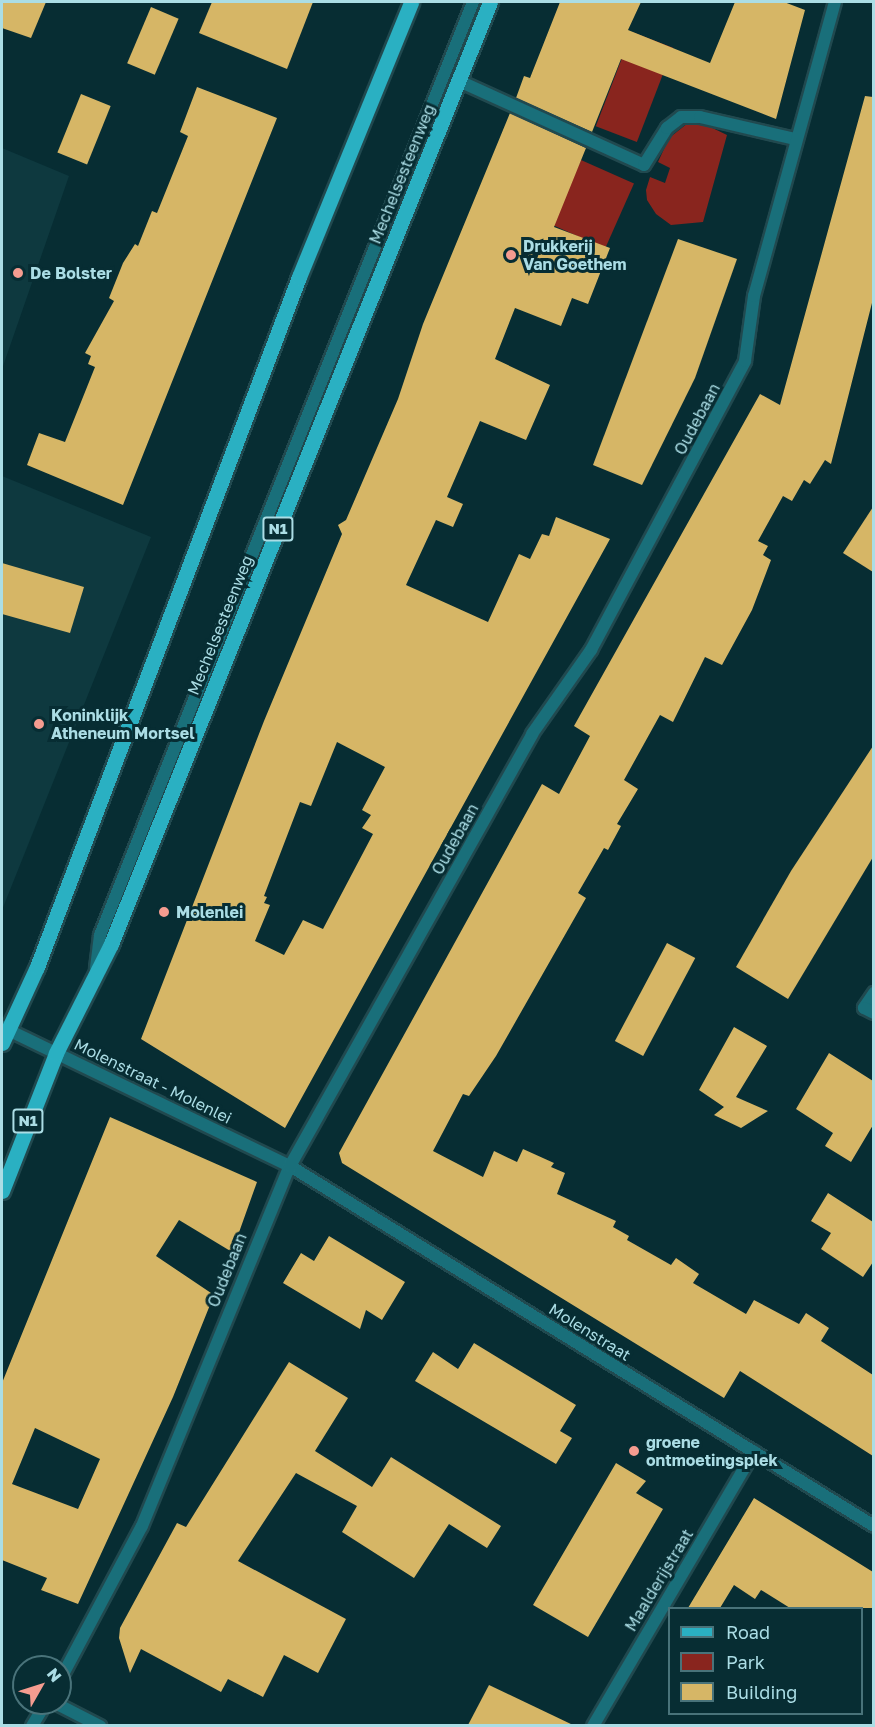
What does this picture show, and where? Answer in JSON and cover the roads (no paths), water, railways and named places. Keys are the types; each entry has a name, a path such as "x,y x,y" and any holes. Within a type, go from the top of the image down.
{"main road":[{"path":"4,1033 37,967 299,278 411,2"},
{"name":"Mechelsesteenweg","path":"2,1191 56,1053 95,981 490,2"}],"street":[{"path":"95,981 100,935 473,2"},
{"name":"Oudebaan","path":"72,1657 142,1526 290,1166 532,734 591,650 745,361 754,296 795,139 835,2"},
{"path":"459,81 644,165 667,128 681,117 700,117 795,139"},
{"path":"873,993 864,1008 873,1013"},
{"name":"Molenstraat - Molenlei","path":"4,1033 56,1053 290,1166"},
{"name":"Molenstraat","path":"290,1166 873,1526"},
{"name":"Maalderijstraat","path":"593,1725 754,1452"},
{"path":"72,1711 100,1725"}],"place":[{"name":"Drukkerij Van Goethem","path":"511,255"},
{"name":"De Bolster","path":"18,273"},
{"name":"Koninklijk Atheneum Mortsel","path":"39,724"},
{"name":"Molenlei","path":"164,912"},
{"name":"groene ontmoetingsplek","path":"634,1451"}]}
